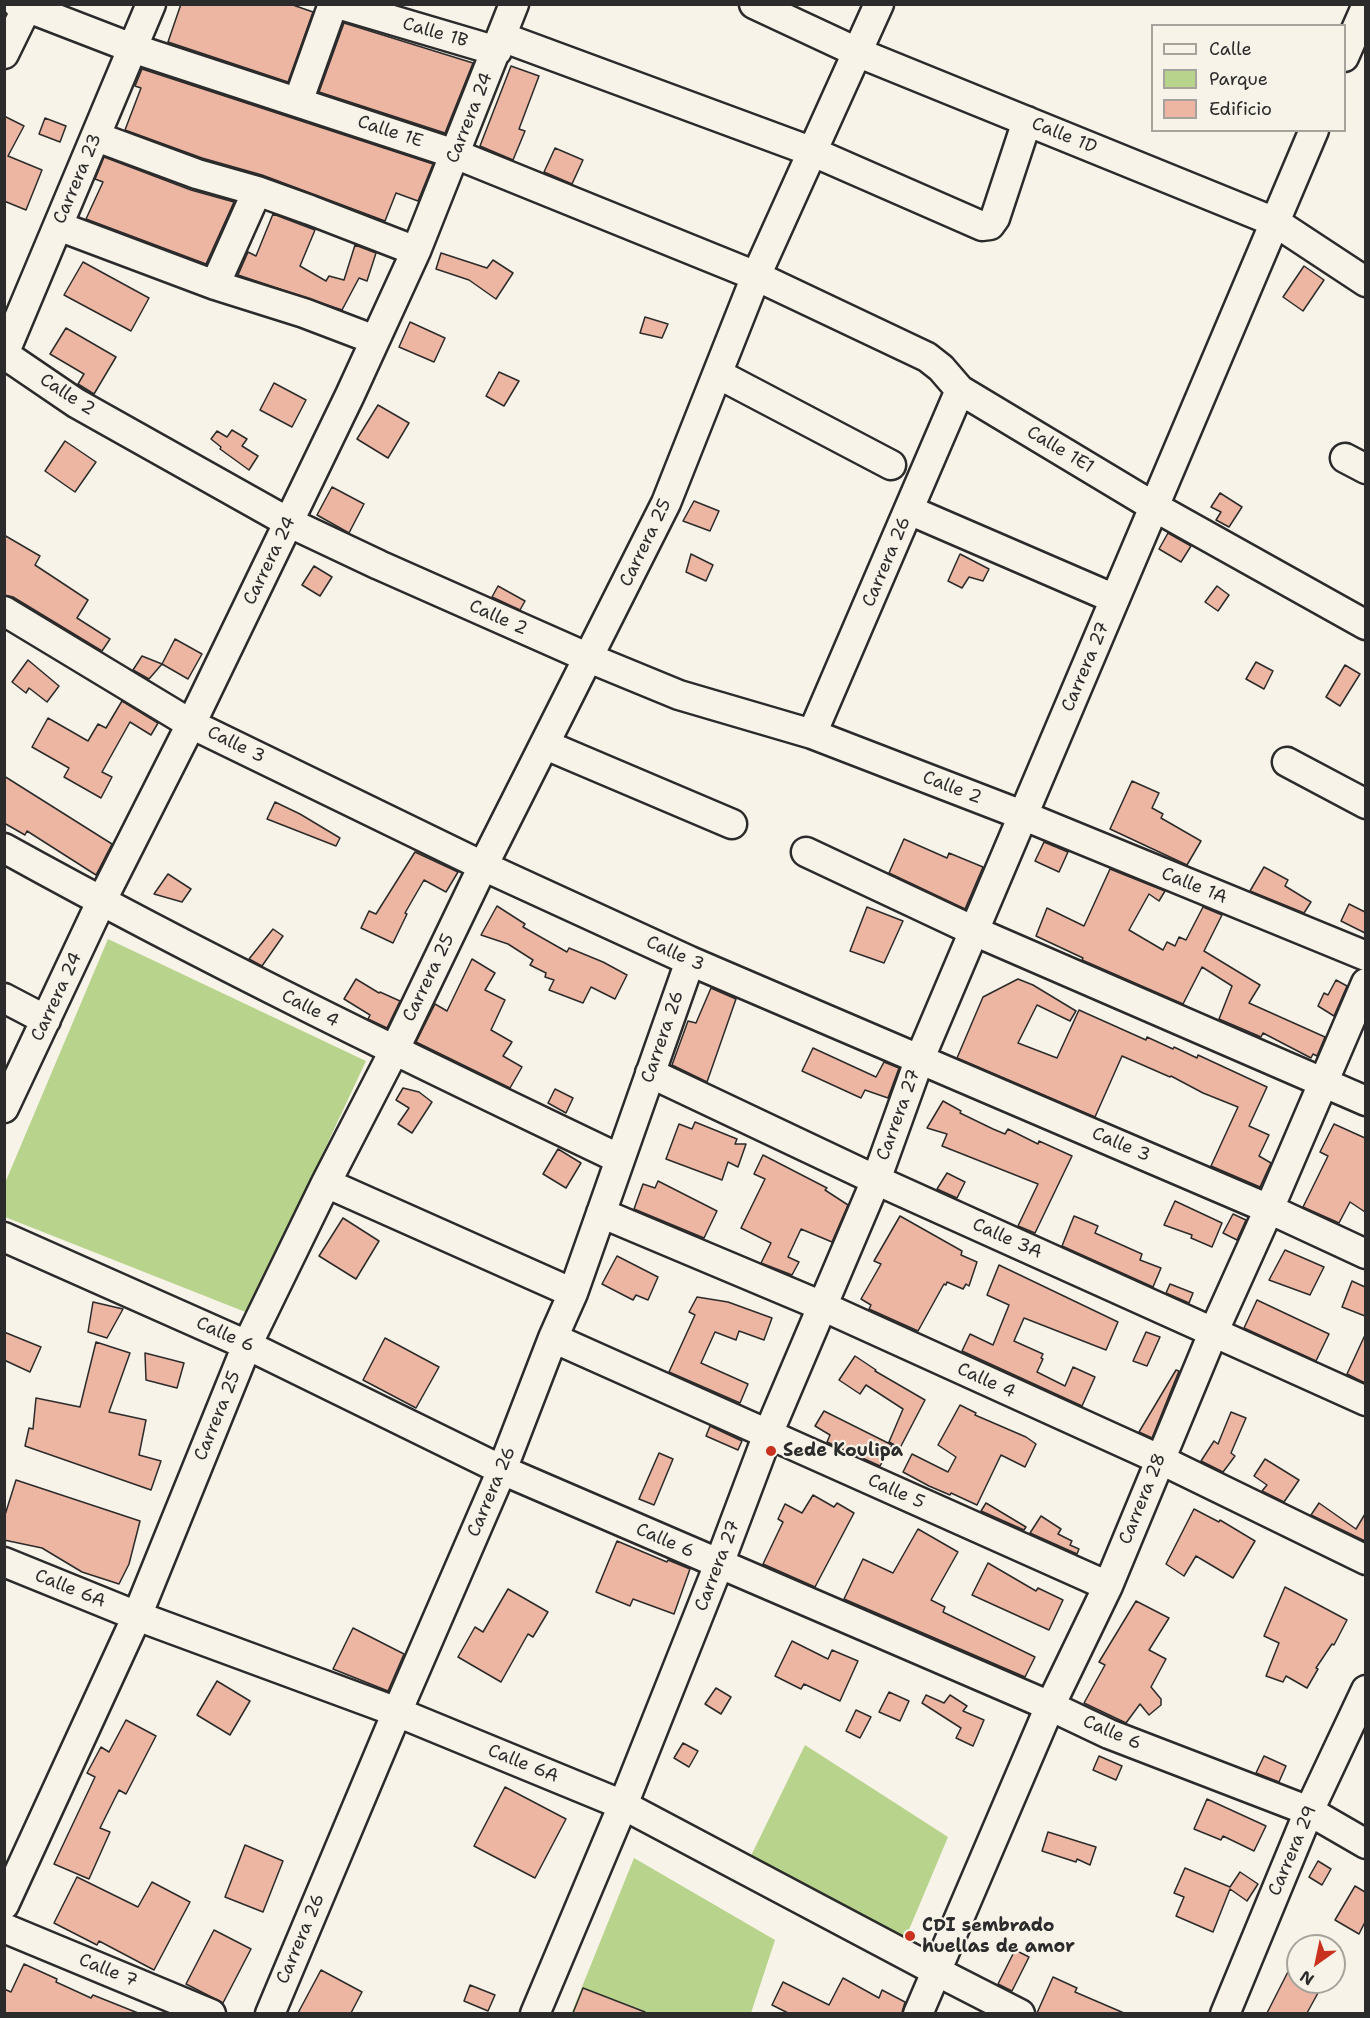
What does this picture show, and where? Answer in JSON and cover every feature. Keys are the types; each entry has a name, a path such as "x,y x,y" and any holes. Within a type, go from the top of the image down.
{"street":[{"name":"Carrera 23","path":"5,354 151,4"},
{"path":"298,102 333,4"},
{"name":"Calle 1B","path":"338,4 499,44 813,152 982,226 990,225 995,218 1027,121"},
{"name":"Carrera 24","path":"4,1108 100,902 191,724 375,340 416,251 514,4"},
{"name":"Calle 1D","path":"754,4 858,53 1275,222 1365,282"},
{"name":"Carrera 25","path":"4,1905 137,1616 247,1345 666,503 756,276 879,4"},
{"name":"Calle 1E","path":"22,7 132,48 455,154 756,276"},
{"path":"4,54 22,7"},
{"path":"1346,52 1365,7"},
{"name":"Carrera 27","path":"535,2013 623,1805 768,1434 876,1180 920,1058 1313,132"},
{"path":"97,137 197,174 257,191 416,251"},
{"path":"215,285 257,191"},
{"path":"58,226 215,285 303,313 375,340"},
{"name":"Calle 1E1","path":"756,276 927,357 941,368 960,390 1153,506 1365,625"},
{"name":"Calle 2","path":"5,354 76,403 288,522 379,565 589,658 679,695 812,734 1022,815"},
{"path":"718,374 891,465"},
{"name":"Carrera 26","path":"812,734 960,390"},
{"path":"909,510 1115,599"},
{"name":"Calle 3","path":"4,611 191,724 483,867 690,961 1269,1209 1365,1254"},
{"path":"546,745 732,824"},
{"path":"1287,762 1365,804"},
{"name":"Calle 1A","path":"1022,815 1365,956"},
{"name":"Calle 4","path":"4,848 100,902 394,1052 620,1159"},
{"path":"806,852 974,931 1365,1101"},
{"name":"Carrera 26","path":"270,2013 502,1470 553,1338 573,1293 690,961"},
{"name":"Carrera 28","path":"918,2013 1050,1706 1108,1586 1159,1459 1365,983"},
{"path":"4,998 46,1020"},
{"name":"Calle 3A","path":"650,1073 876,1180 1365,1401"},
{"path":"326,1183 573,1293"},
{"name":"Calle 4","path":"601,1213 822,1306 1159,1459 1365,1560"},
{"name":"Calle 6","path":"4,1237 247,1345 502,1470 1050,1706 1109,1734 1310,1811 1365,1844"},
{"name":"Calle 5","path":"553,1338 1108,1586"},
{"name":"Calle 6A","path":"4,1562 137,1616 397,1712 623,1805 1020,2013"},
{"name":"Carrera 29","path":"1225,2013 1310,1811 1365,1690"},
{"name":"Calle 7","path":"4,1928 211,2013"}],"green space":[{"path":"108,939 366,1061 248,1313 5,1217 5,1183"},
{"path":"805,1745 948,1837 903,1944 746,1866"},
{"path":"634,1858 775,1940 751,2013 571,2014"}],"building":[{"path":"181,4 290,4 313,12 288,82 168,42"},
{"path":"344,23 473,63 445,133 319,92"},
{"path":"511,66 539,76 519,129 525,131 513,160 480,146"},
{"path":"142,69 433,164 418,201 396,193 385,221 262,175 202,158 125,130 141,88 135,86"},
{"path":"4,116 24,126 8,156 42,170 26,210 4,201"},
{"path":"45,118 66,126 60,142 39,134"},
{"path":"555,148 583,160 572,184 544,172"},
{"path":"104,157 191,190 234,202 206,264 86,219 103,182 95,179"},
{"path":"273,214 315,230 300,266 326,281 329,276 344,280 355,245 376,253 367,281 359,278 342,310 238,275 248,252 256,256"},
{"path":"441,253 487,268 493,260 513,273 496,299 469,280 436,269"},
{"path":"83,262 149,298 131,331 64,295"},
{"path":"1304,266 1324,280 1303,311 1283,297"},
{"path":"645,317 668,324 662,338 640,333"},
{"path":"410,322 445,338 434,362 399,347"},
{"path":"66,328 116,357 94,394 78,384 84,374 50,354"},
{"path":"499,372 519,381 504,406 486,396"},
{"path":"274,383 306,400 292,427 260,410"},
{"path":"378,405 409,423 388,458 357,439"},
{"path":"232,430 247,439 242,446 258,456 249,470 220,449 221,447 211,439 217,431 227,437"},
{"path":"65,441 96,462 75,492 45,471"},
{"path":"332,487 364,504 349,533 317,515"},
{"path":"1220,493 1242,507 1229,527 1216,520 1221,512 1211,507"},
{"path":"694,501 719,511 710,531 683,521"},
{"path":"1168,533 1191,546 1181,562 1159,549"},
{"path":"4,535 40,556 35,565 88,600 77,618 110,639 102,651 13,597 4,595"},
{"path":"691,554 713,565 706,581 686,572"},
{"path":"960,554 989,569 983,581 969,577 962,588 948,581"},
{"path":"314,566 332,577 320,596 302,585"},
{"path":"498,586 525,601 520,610 492,597"},
{"path":"1217,586 1229,595 1218,611 1205,602"},
{"path":"175,639 202,654 188,679 162,664"},
{"path":"142,656 162,664 149,679 133,670"},
{"path":"28,660 59,686 47,702 29,688 26,693 12,682"},
{"path":"1256,662 1273,671 1264,689 1246,679"},
{"path":"1345,665 1360,674 1340,706 1326,697"},
{"path":"122,701 158,723 151,735 130,722 102,772 112,777 101,798 64,777 69,768 32,747 48,718 88,741 98,724 106,728"},
{"path":"4,776 112,844 96,875 27,831 25,835 4,823"},
{"path":"1132,781 1159,793 1152,808 1163,814 1161,818 1201,841 1187,865 1110,829"},
{"path":"275,802 340,838 336,846 267,819"},
{"path":"904,839 947,858 949,853 983,867 965,909 889,873"},
{"path":"1044,842 1068,852 1059,872 1035,861"},
{"path":"415,852 458,872 446,892 424,880 405,913 407,914 393,943 361,928 369,911 376,914"},
{"path":"1264,867 1288,880 1285,886 1311,902 1304,913 1250,891"},
{"path":"1110,869 1165,891 1159,901 1149,894 1129,930 1163,950 1167,942 1175,946 1179,937 1186,940 1203,907 1222,915 1204,951 1260,985 1249,1003 1325,1037 1317,1056 1313,1054 1311,1058 1263,1033 1261,1037 1219,1019 1232,986 1202,967 1183,1004 1082,960 1083,958 1036,936 1047,908 1084,926"},
{"path":"168,874 191,889 182,902 154,894"},
{"path":"1349,904 1365,912 1365,933 1341,921"},
{"path":"497,906 525,924 523,927 567,952 569,948 627,975 615,999 591,987 583,1003 549,990 554,980 545,977 546,973 530,965 533,960 508,944 481,935"},
{"path":"867,907 903,921 884,963 850,951"},
{"path":"273,929 283,936 262,966 249,959"},
{"path":"472,959 495,973 485,990 505,1000 491,1030 512,1042 503,1056 522,1067 510,1088 416,1042 435,1004 447,1011"},
{"path":"356,979 379,993 400,1001 387,1028 368,1019 370,1015 344,999"},
{"path":"1018,979 1033,985 1076,1011 1070,1021 1037,1005 1018,1043 1057,1058 1079,1010 1146,1040 1147,1037 1197,1058 1198,1055 1267,1087 1249,1126 1269,1135 1259,1156 1271,1163 1260,1187 1211,1166 1238,1107 1203,1093 1171,1076 1122,1056 1095,1117 957,1058 983,997"},
{"path":"1336,980 1347,986 1334,1016 1318,1006 1324,993 1328,995"},
{"path":"711,988 736,999 707,1082 672,1065 688,1021 696,1023"},
{"path":"813,1048 876,1077 884,1062 899,1068 888,1098 865,1090 861,1098 802,1071"},
{"path":"403,1088 419,1092 432,1102 412,1133 398,1124 409,1108 396,1100"},
{"path":"555,1089 573,1098 566,1113 548,1103"},
{"path":"943,1101 961,1111 960,1113 993,1129 1005,1134 1008,1129 1038,1144 1039,1141 1072,1156 1035,1233 1018,1226 1038,1184 942,1146 947,1134 927,1128"},
{"path":"695,1122 737,1139 735,1144 746,1144 738,1167 728,1162 722,1180 666,1159 679,1124 692,1129"},
{"path":"1334,1124 1365,1138 1365,1212 1350,1202 1339,1223 1303,1207 1328,1156 1320,1152"},
{"path":"558,1149 581,1163 566,1188 543,1174"},
{"path":"763,1155 827,1188 825,1190 848,1205 832,1242 801,1229 788,1257 799,1262 792,1275 761,1263 771,1243 741,1228 765,1179 754,1174"},
{"path":"947,1173 965,1182 957,1198 937,1189"},
{"path":"658,1181 717,1211 704,1238 634,1209 643,1184 655,1188"},
{"path":"1175,1201 1222,1223 1212,1247 1191,1238 1192,1235 1164,1225"},
{"path":"1233,1214 1246,1220 1237,1240 1223,1233"},
{"path":"900,1216 962,1251 961,1255 977,1262 969,1286 966,1284 963,1289 947,1282 946,1285 944,1284 918,1331 869,1309 871,1305 861,1299 881,1264 874,1261"},
{"path":"1074,1216 1098,1226 1095,1233 1142,1254 1140,1260 1161,1268 1153,1287 1062,1246"},
{"path":"343,1218 379,1241 356,1279 319,1256"},
{"path":"1285,1250 1324,1267 1310,1295 1269,1280"},
{"path":"617,1256 658,1277 648,1300 636,1295 633,1300 602,1284"},
{"path":"999,1265 1118,1322 1106,1350 1024,1318 1014,1341 1043,1354 1037,1372 1065,1386 1073,1367 1095,1377 1082,1406 962,1351 970,1334 993,1345 1009,1305 987,1295"},
{"path":"1352,1281 1365,1287 1365,1316 1342,1307"},
{"path":"1170,1284 1193,1293 1189,1303 1166,1293"},
{"path":"697,1297 728,1302 772,1318 764,1340 739,1331 736,1340 715,1332 701,1363 748,1384 740,1403 669,1372 695,1315 689,1312"},
{"path":"1257,1300 1329,1334 1316,1361 1244,1328"},
{"path":"93,1302 123,1309 107,1338 88,1332"},
{"path":"4,1332 41,1347 30,1372 4,1360"},
{"path":"1146,1332 1160,1337 1147,1366 1133,1361"},
{"path":"1365,1335 1365,1383 1347,1374"},
{"path":"385,1338 439,1367 416,1408 363,1380"},
{"path":"96,1342 130,1353 109,1412 146,1420 139,1455 161,1461 151,1490 25,1446 29,1428 33,1429 36,1398 80,1407"},
{"path":"145,1353 184,1363 177,1388 146,1380"},
{"path":"855,1356 875,1371 925,1400 900,1448 889,1442 903,1409 866,1385 860,1394 839,1380"},
{"path":"1176,1370 1179,1371 1152,1438 1139,1432"},
{"path":"960,1405 976,1413 975,1415 1026,1437 1036,1444 1025,1467 1001,1455 977,1505 929,1486 903,1472 912,1454 948,1472 956,1457 938,1445"},
{"path":"824,1411 892,1445 880,1466 827,1442 830,1435 815,1426"},
{"path":"1231,1412 1246,1418 1231,1453 1235,1456 1223,1472 1201,1461 1214,1441 1218,1444"},
{"path":"710,1426 742,1441 738,1450 706,1436"},
{"path":"659,1453 673,1459 654,1505 639,1499"},
{"path":"1265,1459 1299,1480 1284,1502 1262,1491 1267,1485 1254,1476"},
{"path":"16,1480 140,1521 129,1564 119,1584 82,1572 42,1548 4,1540 4,1518"},
{"path":"813,1495 834,1507 837,1503 854,1513 815,1587 763,1564 783,1522 778,1519 785,1504 802,1513"},
{"path":"986,1503 1026,1527 1024,1530 981,1511"},
{"path":"1319,1503 1356,1529 1365,1514 1365,1541 1311,1515"},
{"path":"1194,1509 1219,1522 1220,1520 1255,1541 1233,1578 1196,1556 1184,1576 1166,1564"},
{"path":"1041,1516 1061,1529 1058,1534 1072,1541 1070,1545 1079,1549 1077,1554 1030,1533"},
{"path":"918,1529 958,1552 931,1600 945,1607 943,1612 1035,1657 1025,1677 844,1599 863,1559 893,1573"},
{"path":"617,1541 690,1569 674,1614 633,1599 630,1606 596,1592"},
{"path":"988,1563 1036,1591 1038,1588 1063,1600 1049,1630 972,1595"},
{"path":"1285,1587 1347,1620 1334,1645 1332,1644 1316,1668 1318,1669 1307,1688 1286,1676 1283,1682 1266,1676 1279,1643 1264,1636"},
{"path":"508,1589 548,1612 533,1637 528,1634 501,1682 458,1657 475,1627 483,1632"},
{"path":"1136,1601 1169,1618 1149,1650 1166,1659 1151,1687 1161,1699 1161,1705 1149,1715 1140,1704 1126,1723 1084,1703 1105,1665 1099,1662"},
{"path":"353,1628 404,1654 388,1691 333,1669"},
{"path":"792,1641 828,1659 832,1650 858,1661 840,1701 804,1684 801,1689 775,1676"},
{"path":"217,1681 250,1701 230,1735 197,1715"},
{"path":"716,1688 731,1697 721,1714 705,1704"},
{"path":"889,1692 909,1701 900,1721 879,1712"},
{"path":"926,1695 944,1703 950,1695 967,1706 963,1711 984,1720 973,1746 956,1738 961,1728 922,1703"},
{"path":"856,1710 871,1717 860,1738 846,1731"},
{"path":"126,1720 156,1736 126,1794 119,1790 100,1828 110,1832 89,1879 54,1864 95,1777 87,1773 101,1747 109,1752"},
{"path":"683,1743 698,1751 689,1767 674,1758"},
{"path":"1099,1756 1122,1766 1116,1780 1093,1770"},
{"path":"1264,1756 1286,1766 1279,1782 1256,1773"},
{"path":"505,1787 566,1819 535,1878 474,1846"},
{"path":"1207,1799 1266,1826 1254,1851 1223,1836 1221,1840 1194,1829"},
{"path":"1048,1832 1096,1847 1090,1865 1077,1859 1076,1862 1042,1851"},
{"path":"245,1845 283,1861 263,1912 225,1897"},
{"path":"1318,1861 1331,1869 1322,1885 1309,1877"},
{"path":"1185,1868 1230,1887 1240,1872 1258,1884 1247,1901 1230,1889 1213,1932 1176,1916 1184,1897 1174,1893"},
{"path":"77,1877 138,1907 152,1882 190,1902 154,1970 99,1941 97,1945 54,1923"},
{"path":"1355,1886 1365,1892 1365,1922 1359,1934 1335,1920"},
{"path":"214,1930 251,1949 223,2003 186,1984"},
{"path":"1015,1950 1029,1957 1012,1991 998,1984"},
{"path":"24,1964 91,1998 93,1995 138,2013 4,2013 4,1989 11,1992"},
{"path":"321,1970 362,1992 351,2013 298,2013"},
{"path":"1286,1976 1286,1994 1317,1994 1307,2013 1267,2013"},
{"path":"1053,1977 1077,1988 1075,1992 1124,2013 1037,2013"},
{"path":"843,1978 879,1998 882,1990 905,2002 902,2013 788,2013 772,2005 783,1982 829,2005"},
{"path":"470,1985 495,1995 488,2011 464,2001"},
{"path":"583,1988 645,2012 573,2013"}],"place":[{"name":"Sede Koulipa","path":"771,1451"},
{"name":"CDI sembrado huellas de amor","path":"910,1936"}]}
